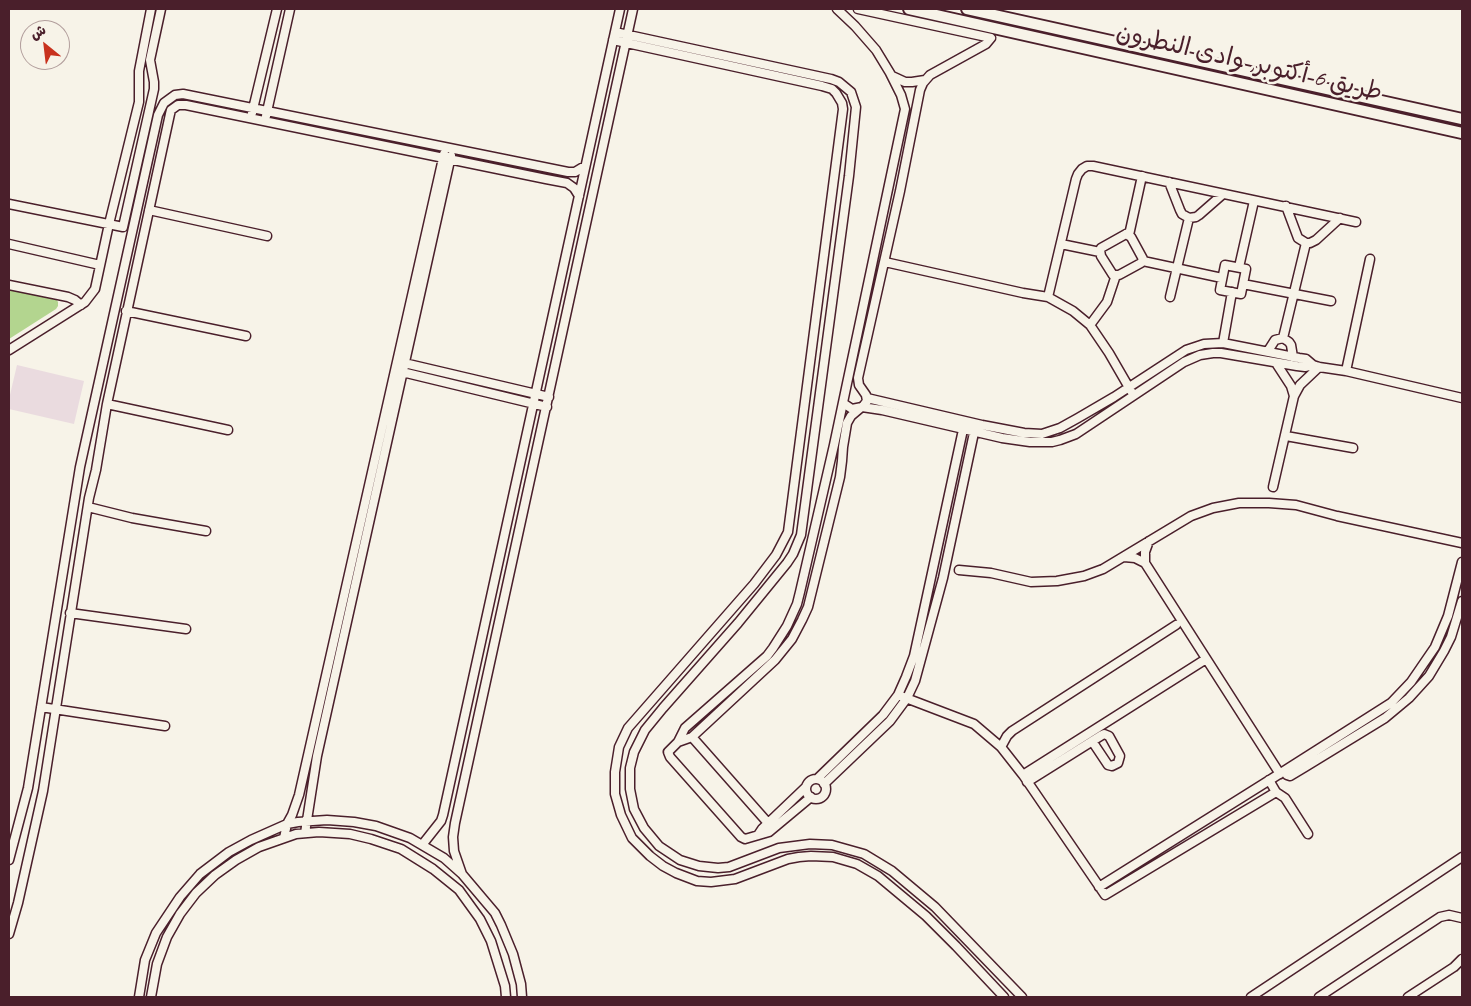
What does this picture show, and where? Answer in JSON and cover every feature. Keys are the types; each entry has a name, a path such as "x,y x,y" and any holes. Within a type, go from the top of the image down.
{"street":[{"path":"11,347 81,305 90,298 95,289 139,102 139,71 151,9"},
{"path":"9,204 123,228 154,89 150,60 161,9"},
{"path":"251,118 277,9"},
{"path":"265,120 290,9"},
{"path":"678,742 685,728 767,656 781,636 792,615 800,592 860,326 905,109 892,76 876,50 837,9"},
{"path":"858,9 991,38 986,44 925,80 905,82 892,76"},
{"name":"طريق 6 أكتوبر, وادى النطرون","path":"910,9 1462,133"},
{"name":"طريق 6 أكتوبر, وادى النطرون","path":"967,9 1462,119"},
{"path":"422,845 441,821 496,579 619,10 632,12 455,823 454,851 462,874"},
{"path":"615,32 626,39 832,89 840,98 843,110 790,527 776,555 754,584 628,728 619,746 614,783 618,806 625,826 638,844 663,866 685,878 703,882 735,879 788,859 811,856 832,857 857,864 873,873 926,916 1004,997"},
{"path":"271,34 284,36"},
{"path":"613,40 626,39 831,79 846,86 855,99 856,107 855,129 801,535 793,554 738,623 645,730 634,752 630,768 632,803 641,823 655,841 672,855 690,864 718,868 729,867 779,848 810,844 832,845 854,850 892,871 935,907 1022,997"},
{"path":"925,80 920,90 885,262 858,378 859,385 867,398 883,406 964,425 1042,434 1078,418 1186,350 1204,344 1223,343 1268,351 1306,359 1316,366"},
{"path":"9,860 28,788 80,467 159,110 167,100 175,95 183,94 568,172 575,172 585,166"},
{"path":"9,934 18,903 43,791 70,613 107,404 170,114 174,107 186,105 265,120 567,183 574,188 579,196"},
{"path":"904,120 914,123"},
{"path":"900,140 904,143 910,143"},
{"path":"305,834 317,756 399,371 449,148"},
{"path":"1048,297 1076,179 1082,169 1087,166 1356,222"},
{"path":"892,175 903,177"},
{"path":"1142,176 1129,235 1143,257 1143,261"},
{"path":"1169,182 1181,212 1189,218 1199,215 1223,194"},
{"path":"889,189 900,191"},
{"path":"116,196 129,200"},
{"path":"1238,267 1254,201"},
{"path":"1286,206 1298,238 1306,243 1316,240 1340,218"},
{"path":"149,210 267,236"},
{"path":"1170,297 1189,218"},
{"path":"1129,235 1123,235 1101,248 1101,256 1110,272 1116,275 1143,261 1222,278"},
{"path":"1283,338 1306,243"},
{"path":"9,244 100,265"},
{"path":"1061,244 1100,252"},
{"path":"1346,371 1370,259"},
{"path":"885,262 1048,297 1073,311 1090,325 1134,396"},
{"path":"1225,265 1238,267 1246,268 1241,294 1220,290 1225,265"},
{"path":"1090,325 1106,302 1116,275"},
{"path":"1243,284 1331,301"},
{"path":"9,285 68,297 81,305"},
{"path":"1223,343 1232,292"},
{"path":"126,311 246,336"},
{"path":"860,326 870,328"},
{"path":"1268,351 1275,340 1283,338 1291,345 1293,357"},
{"path":"975,427 1018,441 1060,440 1085,428 1184,362 1200,355 1213,353 1305,367 1316,366 1346,371 1462,398"},
{"path":"401,362 549,397"},
{"path":"1276,363 1291,386 1294,396"},
{"path":"1273,487 1294,396 1300,385 1316,366"},
{"path":"399,371 546,407"},
{"path":"284,838 287,824 299,795 399,371"},
{"path":"811,797 768,832 748,839 741,837 668,752 678,742 692,736 724,708 781,655 792,639 810,600 840,477 842,447 848,419 866,403 867,398"},
{"path":"843,403 852,408 883,406"},
{"path":"107,404 228,430"},
{"path":"803,423 816,424"},
{"path":"758,835 768,823 806,788 810,781 817,779 876,723 898,695 912,664 964,425"},
{"path":"824,784 898,712 907,698 918,672 947,559 975,427"},
{"path":"1286,436 1352,448"},
{"path":"834,445 842,447"},
{"path":"80,467 96,470"},
{"path":"960,570 991,573 1024,581 1058,581 1094,573 1202,511 1234,504 1269,503 1296,505 1337,516 1462,543"},
{"path":"88,507 132,518 206,532"},
{"path":"1145,563 1145,552 1150,540"},
{"path":"1124,556 1135,558 1145,563 1282,773 1288,776 1385,718 1409,698 1429,676 1444,651 1451,637 1462,601"},
{"path":"936,557 947,559"},
{"path":"1099,887 1282,773 1391,702 1411,682 1428,659 1442,633 1462,562"},
{"path":"70,613 186,630"},
{"path":"1001,747 1012,731 1176,625"},
{"path":"1025,778 1206,659"},
{"path":"898,695 974,724 1001,747 1025,778 1104,894 1108,894 1276,792"},
{"path":"718,700 724,708"},
{"path":"41,707 165,726"},
{"path":"692,736 768,823"},
{"path":"1025,778 1092,740"},
{"path":"806,788 807,793 811,797 822,796 826,789 821,780 817,779"},
{"path":"1269,780 1276,792 1284,796 1308,834"},
{"path":"139,997 145,960 156,933 186,888 200,874 221,857 240,846 287,824 336,820 376,826 410,838 444,858 462,874 495,913 501,925 513,954 521,984 522,997"},
{"path":"441,821 455,823"},
{"path":"371,839 376,826"},
{"path":"151,997 157,964 167,937 180,914 196,893 215,875 259,847 284,838 296,834 335,833 371,839 401,849 433,869 458,890 480,919 491,941 505,986 506,997"},
{"path":"1251,997 1462,857"},
{"path":"926,916 935,907"},
{"path":"1319,997 1440,917 1462,918"},
{"path":"937,927 946,918"},
{"path":"1408,997 1454,967 1462,959"},
{"path":"145,960 157,964"}],"shaded area":[{"path":"17,365 84,381 74,424 9,409 9,399"}],"green space":[{"path":"9,290 56,299 58,306 9,339"}]}
